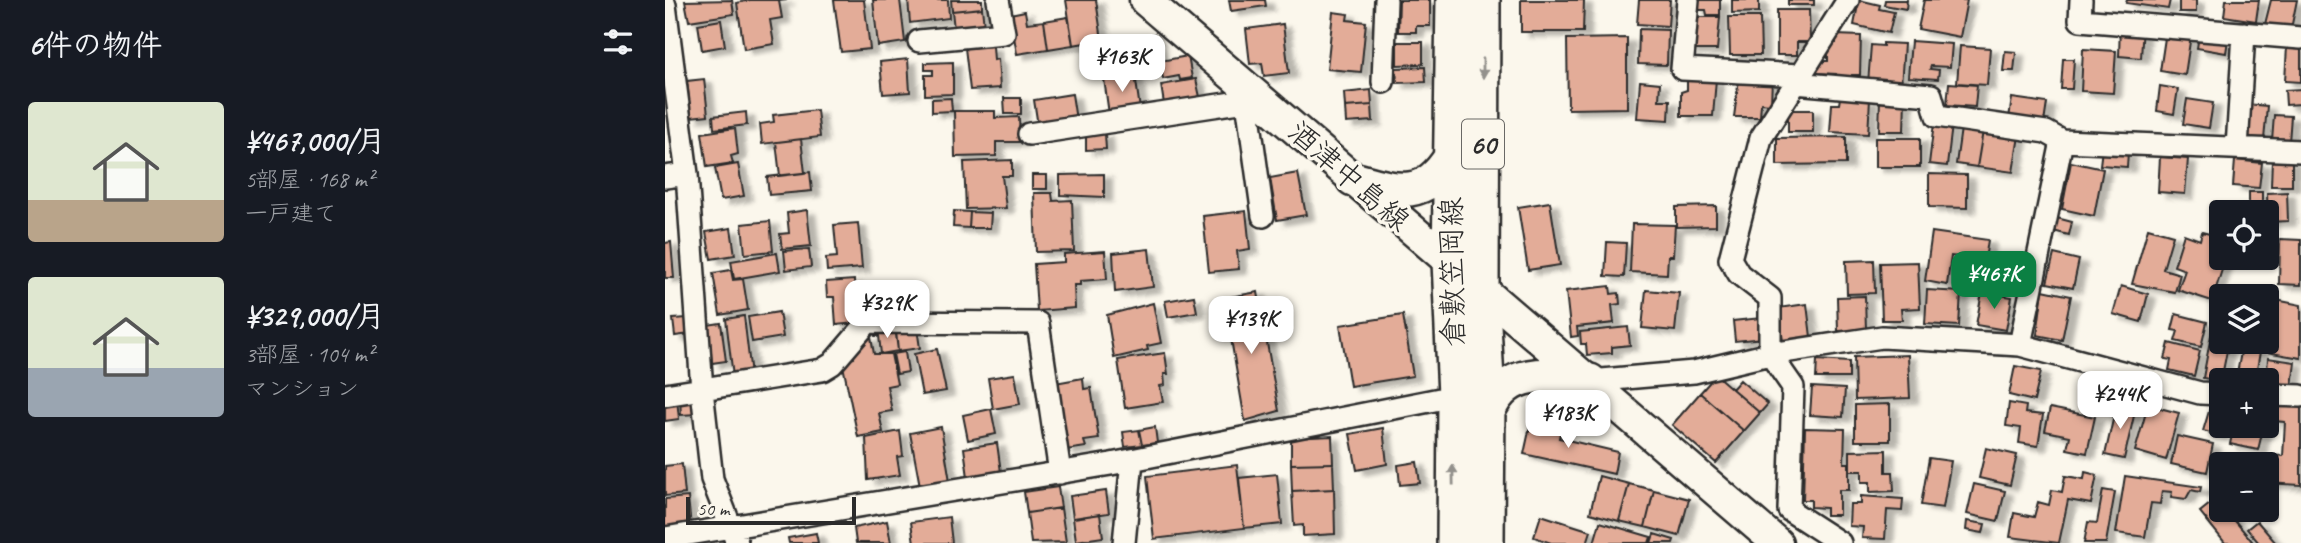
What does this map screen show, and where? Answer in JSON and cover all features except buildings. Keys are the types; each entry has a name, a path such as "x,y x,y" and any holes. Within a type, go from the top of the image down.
{"main road":[{"name":"酒津中島線","path":"1145,0 1253,100 1353,179 1777,543"},
{"name":"倉敷笠岡線","path":"1453,0 1449,261 1455,396 1454,543"},
{"name":"倉敷笠岡線","path":"1483,0 1482,289 1492,397 1487,543"},
{"path":"1353,179 1418,189 1437,179 1450,158"},
{"path":"1492,397 1533,375 1590,381"}],"street":[{"path":"919,41 1005,33 998,0"},
{"path":"1383,82 1386,0"},
{"path":"1688,0 1682,69 1798,79 1931,96 1937,116 2046,132 2062,141 2301,151"},
{"path":"1840,543 1789,510 1793,387 1770,354 1770,298 1739,274 1730,259 1761,138 1848,0"},
{"path":"2081,0 2080,20 2301,38"},
{"path":"665,5 687,174 702,390 712,479 734,535"},
{"path":"2237,148 2244,33"},
{"path":"1029,134 1253,100 1263,216"},
{"path":"2020,345 2062,141"},
{"path":"665,177 687,174"},
{"path":"665,395 822,370 832,364 868,321 1038,323 1060,473"},
{"path":"1590,381 1694,372 1770,354 1882,337 2020,345 2200,394 2209,394"},
{"path":"2279,395 2301,396"},
{"path":"665,538 734,535 1455,396 1492,397"},
{"path":"1124,543 1132,460"}]}
